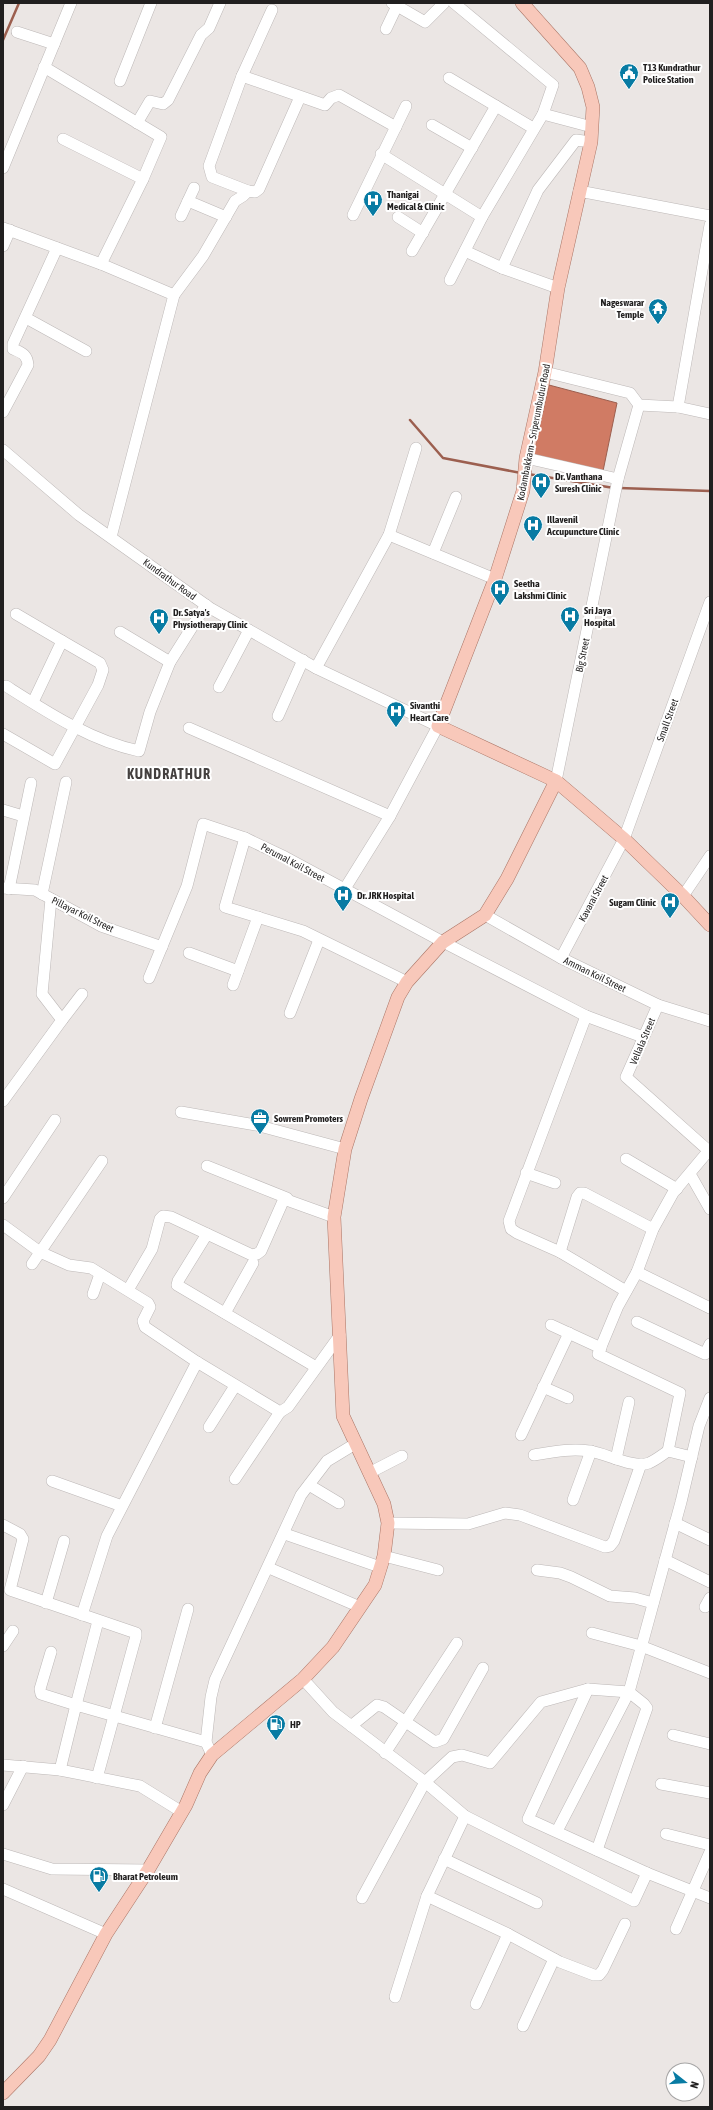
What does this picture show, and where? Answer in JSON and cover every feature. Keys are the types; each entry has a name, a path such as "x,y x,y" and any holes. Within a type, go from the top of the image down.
{"main road":[{"name":"Kodambakkam – Sriperumbudur Road","path":"438,726 495,579 524,491 526,458 545,372 558,288 591,142 593,107 588,87 580,68 523,4"},
{"path":"438,726 556,781 624,839 683,896 710,926"},
{"path":"3,2093 39,2056 106,1934 148,1870 182,1812 200,1773 212,1755 303,1679 333,1646 375,1585 382,1562 388,1523 384,1504 343,1416 334,1217 345,1149 361,1099 398,997 407,982 443,942 485,914 510,873 556,781"}],"street":[{"path":"3,168 71,3"},
{"path":"120,80 151,3"},
{"path":"137,123 150,101 163,104 168,100 201,35 209,28 220,3"},
{"path":"386,29 395,5 426,22 444,3"},
{"path":"450,280 482,217 533,128 543,114 552,85 454,3"},
{"path":"272,10 242,76 209,166 212,177 248,191 255,192 262,185 300,97"},
{"path":"17,32 54,44"},
{"path":"44,67 161,137 143,179 101,264"},
{"path":"242,76 325,105 331,98 339,95 396,127"},
{"path":"449,78 533,128"},
{"path":"352,215 406,106"},
{"path":"412,251 496,106"},
{"path":"543,114 592,128"},
{"path":"432,124 472,148"},
{"path":"63,139 143,179"},
{"path":"502,268 538,190 576,140 591,142"},
{"path":"381,154 446,193 482,217"},
{"path":"181,216 194,188"},
{"path":"111,536 174,295 203,256 235,200 243,196 248,191"},
{"path":"580,191 710,216"},
{"path":"188,201 226,217"},
{"path":"398,217 423,233"},
{"path":"678,407 710,225"},
{"path":"3,246 6,229 101,264 174,295"},
{"path":"3,412 28,365 27,358 24,354 13,349 13,344 57,248"},
{"path":"465,251 502,268 558,288"},
{"path":"26,318 86,351"},
{"path":"545,372 630,393 639,405 678,407 710,414"},
{"name":"Big Street","path":"556,781 614,505 618,479 639,405"},
{"path":"316,668 389,535 416,448"},
{"name":"Kundrathur Road","path":"3,450 57,498 206,605 316,668 438,726"},
{"path":"526,458 618,479"},
{"path":"433,553 456,497"},
{"path":"389,535 495,579"},
{"name":"Small Street","path":"624,839 710,602"},
{"path":"6,686 75,726 119,747 139,751 150,712 170,662 206,605"},
{"path":"3,734 55,764 98,685 103,670 100,663 16,614"},
{"path":"219,688 249,630"},
{"path":"120,632 170,662"},
{"path":"33,702 62,641"},
{"path":"278,716 303,660"},
{"path":"344,890 390,816 438,726"},
{"path":"189,728 390,816"},
{"path":"62,1020 42,994 46,896 66,782"},
{"path":"6,889 31,783"},
{"path":"3,810 23,816"},
{"name":"Perumal Koil Street","path":"162,947 187,886 203,824 245,838 285,857 344,890 586,1016 643,1037"},
{"path":"245,838 225,908 303,931 318,940 407,982"},
{"name":"Kavarai Street","path":"561,958 624,839"},
{"path":"683,896 710,856"},
{"name":"Pillayar Koil Street","path":"6,889 35,890 101,926 162,947"},
{"name":"Amman Koil Street","path":"485,914 561,958 658,1005 710,1021"},
{"path":"233,986 258,917"},
{"path":"290,1013 318,940"},
{"path":"149,978 162,947"},
{"path":"189,953 238,970"},
{"path":"3,1101 82,994"},
{"name":"Vellala Street","path":"658,1005 626,1077 709,1150"},
{"path":"586,1016 509,1220 512,1229 560,1252 626,1291"},
{"path":"181,1112 256,1125 345,1149"},
{"path":"3,1198 56,1120"},
{"path":"534,1455 573,1450 591,1451 616,1459 641,1464 649,1463 668,1451 680,1393 598,1354 626,1291 637,1272 653,1229 677,1189 709,1150"},
{"path":"626,1160 677,1189"},
{"path":"32,1264 102,1161"},
{"path":"207,1166 334,1217"},
{"path":"526,1173 555,1183"},
{"path":"690,1174 710,1209"},
{"path":"560,1252 577,1197 580,1193 584,1193 653,1229"},
{"path":"128,1290 152,1249 160,1219 163,1216 171,1217 252,1255 257,1254 260,1251 281,1202 287,1198"},
{"path":"3,1225 40,1252 69,1265 91,1268 128,1290 149,1305 143,1321 144,1327 197,1362 280,1412"},
{"path":"207,1234 177,1285 316,1367"},
{"path":"225,1313 253,1263"},
{"path":"637,1272 710,1308"},
{"path":"93,1294 100,1274"},
{"path":"637,1322 705,1354 710,1344"},
{"path":"551,1325 601,1348"},
{"path":"522,1435 569,1333"},
{"path":"235,1479 280,1412 288,1407 340,1335"},
{"path":"82,1615 107,1536 197,1362"},
{"path":"209,1427 236,1386"},
{"path":"543,1387 568,1398"},
{"path":"557,1831 629,1692 676,1523 692,1457 705,1427 710,1398"},
{"path":"616,1459 629,1402"},
{"path":"212,1755 206,1742 211,1696 215,1680 285,1534 301,1495 327,1461 356,1444"},
{"path":"573,1500 591,1451"},
{"path":"668,1451 692,1457"},
{"path":"369,1472 402,1456"},
{"path":"388,1523 468,1524 511,1513 610,1546 614,1541 641,1464"},
{"path":"52,1481 122,1506"},
{"path":"309,1485 339,1503"},
{"path":"676,1523 710,1540"},
{"path":"3,1525 20,1534 23,1539 10,1590 82,1615 133,1630 136,1636 97,1778"},
{"path":"285,1534 382,1562 438,1570"},
{"path":"46,1603 64,1542"},
{"path":"665,1560 710,1582"},
{"path":"269,1568 360,1607"},
{"path":"537,1570 560,1573 610,1596 635,1598 654,1603"},
{"path":"155,1728 188,1610"},
{"path":"60,1770 98,1620"},
{"path":"3,1646 13,1631"},
{"path":"592,1633 642,1646 710,1673"},
{"path":"385,1753 457,1644"},
{"path":"51,1652 40,1689 41,1694 206,1742"},
{"path":"351,1726 377,1705 384,1707 406,1720 435,1742 443,1739 483,1668"},
{"path":"303,1679 333,1712 425,1782 465,1816 634,1901 647,1873"},
{"path":"588,1689 528,1819 647,1873 710,1898"},
{"path":"362,1898 425,1782 452,1757 462,1755 490,1763 541,1702 588,1689 629,1692 644,1704 647,1711 597,1850"},
{"path":"673,1735 710,1744"},
{"path":"3,1766 23,1766 60,1770 140,1786 182,1812"},
{"path":"3,1805 23,1766"},
{"path":"661,1784 710,1793"},
{"path":"395,1997 427,1896 465,1816"},
{"path":"666,1834 710,1845"},
{"path":"676,1929 710,1852"},
{"path":"3,1854 52,1869 148,1870"},
{"path":"444,1859 537,1903"},
{"path":"3,1889 106,1934"},
{"path":"427,1896 508,1934 554,1959 594,1975 599,1975 625,1924"},
{"path":"476,2004 508,1934"},
{"path":"522,2026 554,1959"}],"shaded area":[{"path":"549,385 617,403 602,476 532,457"}],"waterway":[{"path":"3,40 19,3"},
{"path":"410,420 443,458 521,473"},
{"path":"528,474 614,488"},
{"path":"619,488 710,491"}],"place":[{"name":"T13 Kundrathur Police Station","path":"629,90"},
{"name":"Thanigai Medical & Clinic","path":"373,217"},
{"name":"Nageswarar Temple","path":"658,325"},
{"name":"Dr. Vanthana Suresh Clinic","path":"541,499"},
{"name":"Illavenil Accupuncture Clinic","path":"533,542"},
{"name":"Seetha Lakshmi Clinic","path":"500,606"},
{"name":"Sri Jaya Hospital","path":"570,633"},
{"name":"Dr. Satya's Physiotherapy Clinic","path":"159,635"},
{"name":"Sivanthi Heart Care","path":"396,728"},
{"name":"Dr. JRK Hospital","path":"343,912"},
{"name":"Sugam Clinic","path":"670,919"},
{"name":"Sowrem Promoters","path":"260,1135"},
{"name":"HP","path":"276,1741"},
{"name":"Bharat Petroleum","path":"99,1893"}],"district":[{"name":"KUNDRATHUR","path":"169,774"}]}
